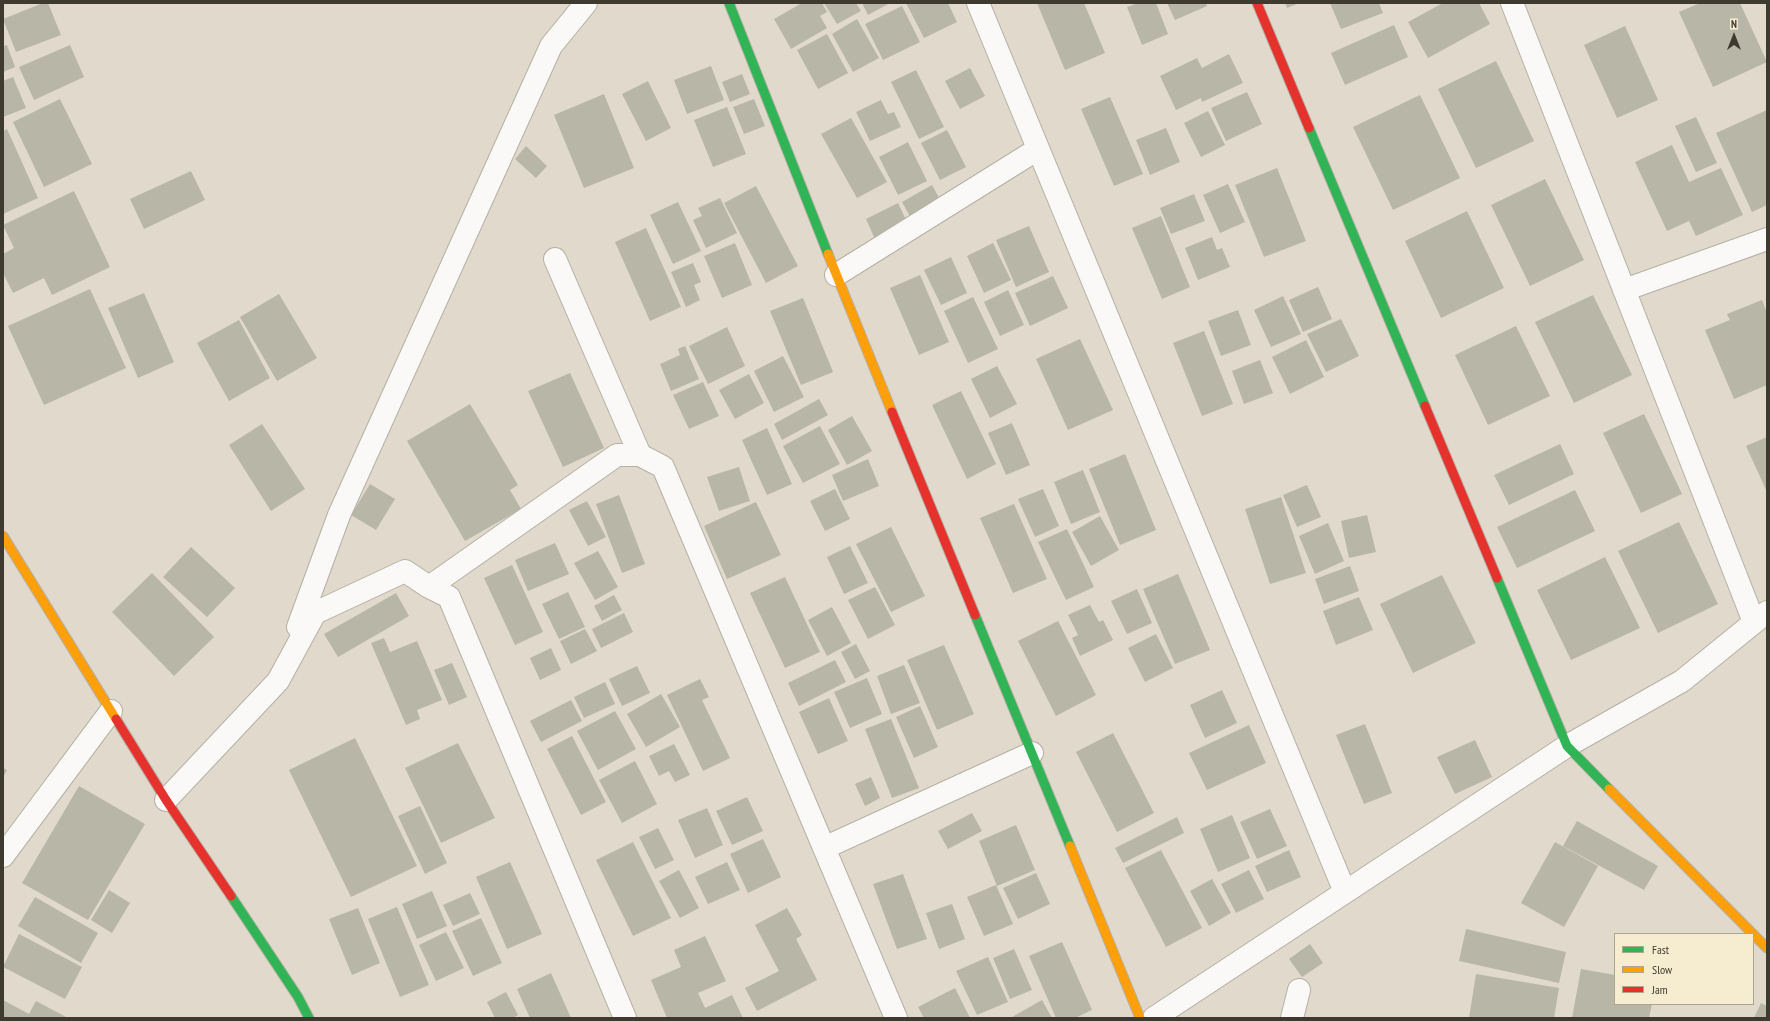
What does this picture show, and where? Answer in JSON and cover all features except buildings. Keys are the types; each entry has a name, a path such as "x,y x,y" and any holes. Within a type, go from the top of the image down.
{"street":[{"path":"278,681 339,516 551,46 586,3"},
{"path":"729,3 836,275 1140,1018"},
{"path":"978,3 1345,892"},
{"path":"1257,3 1567,746 1752,933"},
{"path":"1154,1018 1567,746 1682,681 1761,617 1624,290 1512,3"},
{"path":"836,275 1038,149"},
{"path":"1624,290 1767,239"},
{"path":"555,259 640,455"},
{"path":"429,587 617,455 640,455 662,467 896,1018"},
{"path":"3,536 166,800 298,997 309,1018"},
{"path":"166,800 278,681 315,613 405,571 429,587 449,597 625,1018"},
{"path":"3,856 111,711"},
{"path":"824,848 1032,753"},
{"path":"1754,935 1767,948"},
{"path":"1292,1018 1299,990"}],"traffic: fast":[{"path":"729,3 828,254"},
{"path":"1309,128 1425,406"},
{"path":"1497,578 1567,746 1609,789"},
{"path":"975,615 1070,846"},
{"path":"231,896 298,997 309,1018"}],"traffic: slow":[{"path":"828,254 892,412"},
{"path":"3,536 116,719"},
{"path":"1609,789 1752,933"},
{"path":"1070,846 1140,1018"},
{"path":"1754,935 1767,948"}],"traffic: jam":[{"path":"1257,3 1309,128"},
{"path":"1425,406 1497,578"},
{"path":"892,412 975,615"},
{"path":"116,719 166,800 231,896"}]}
